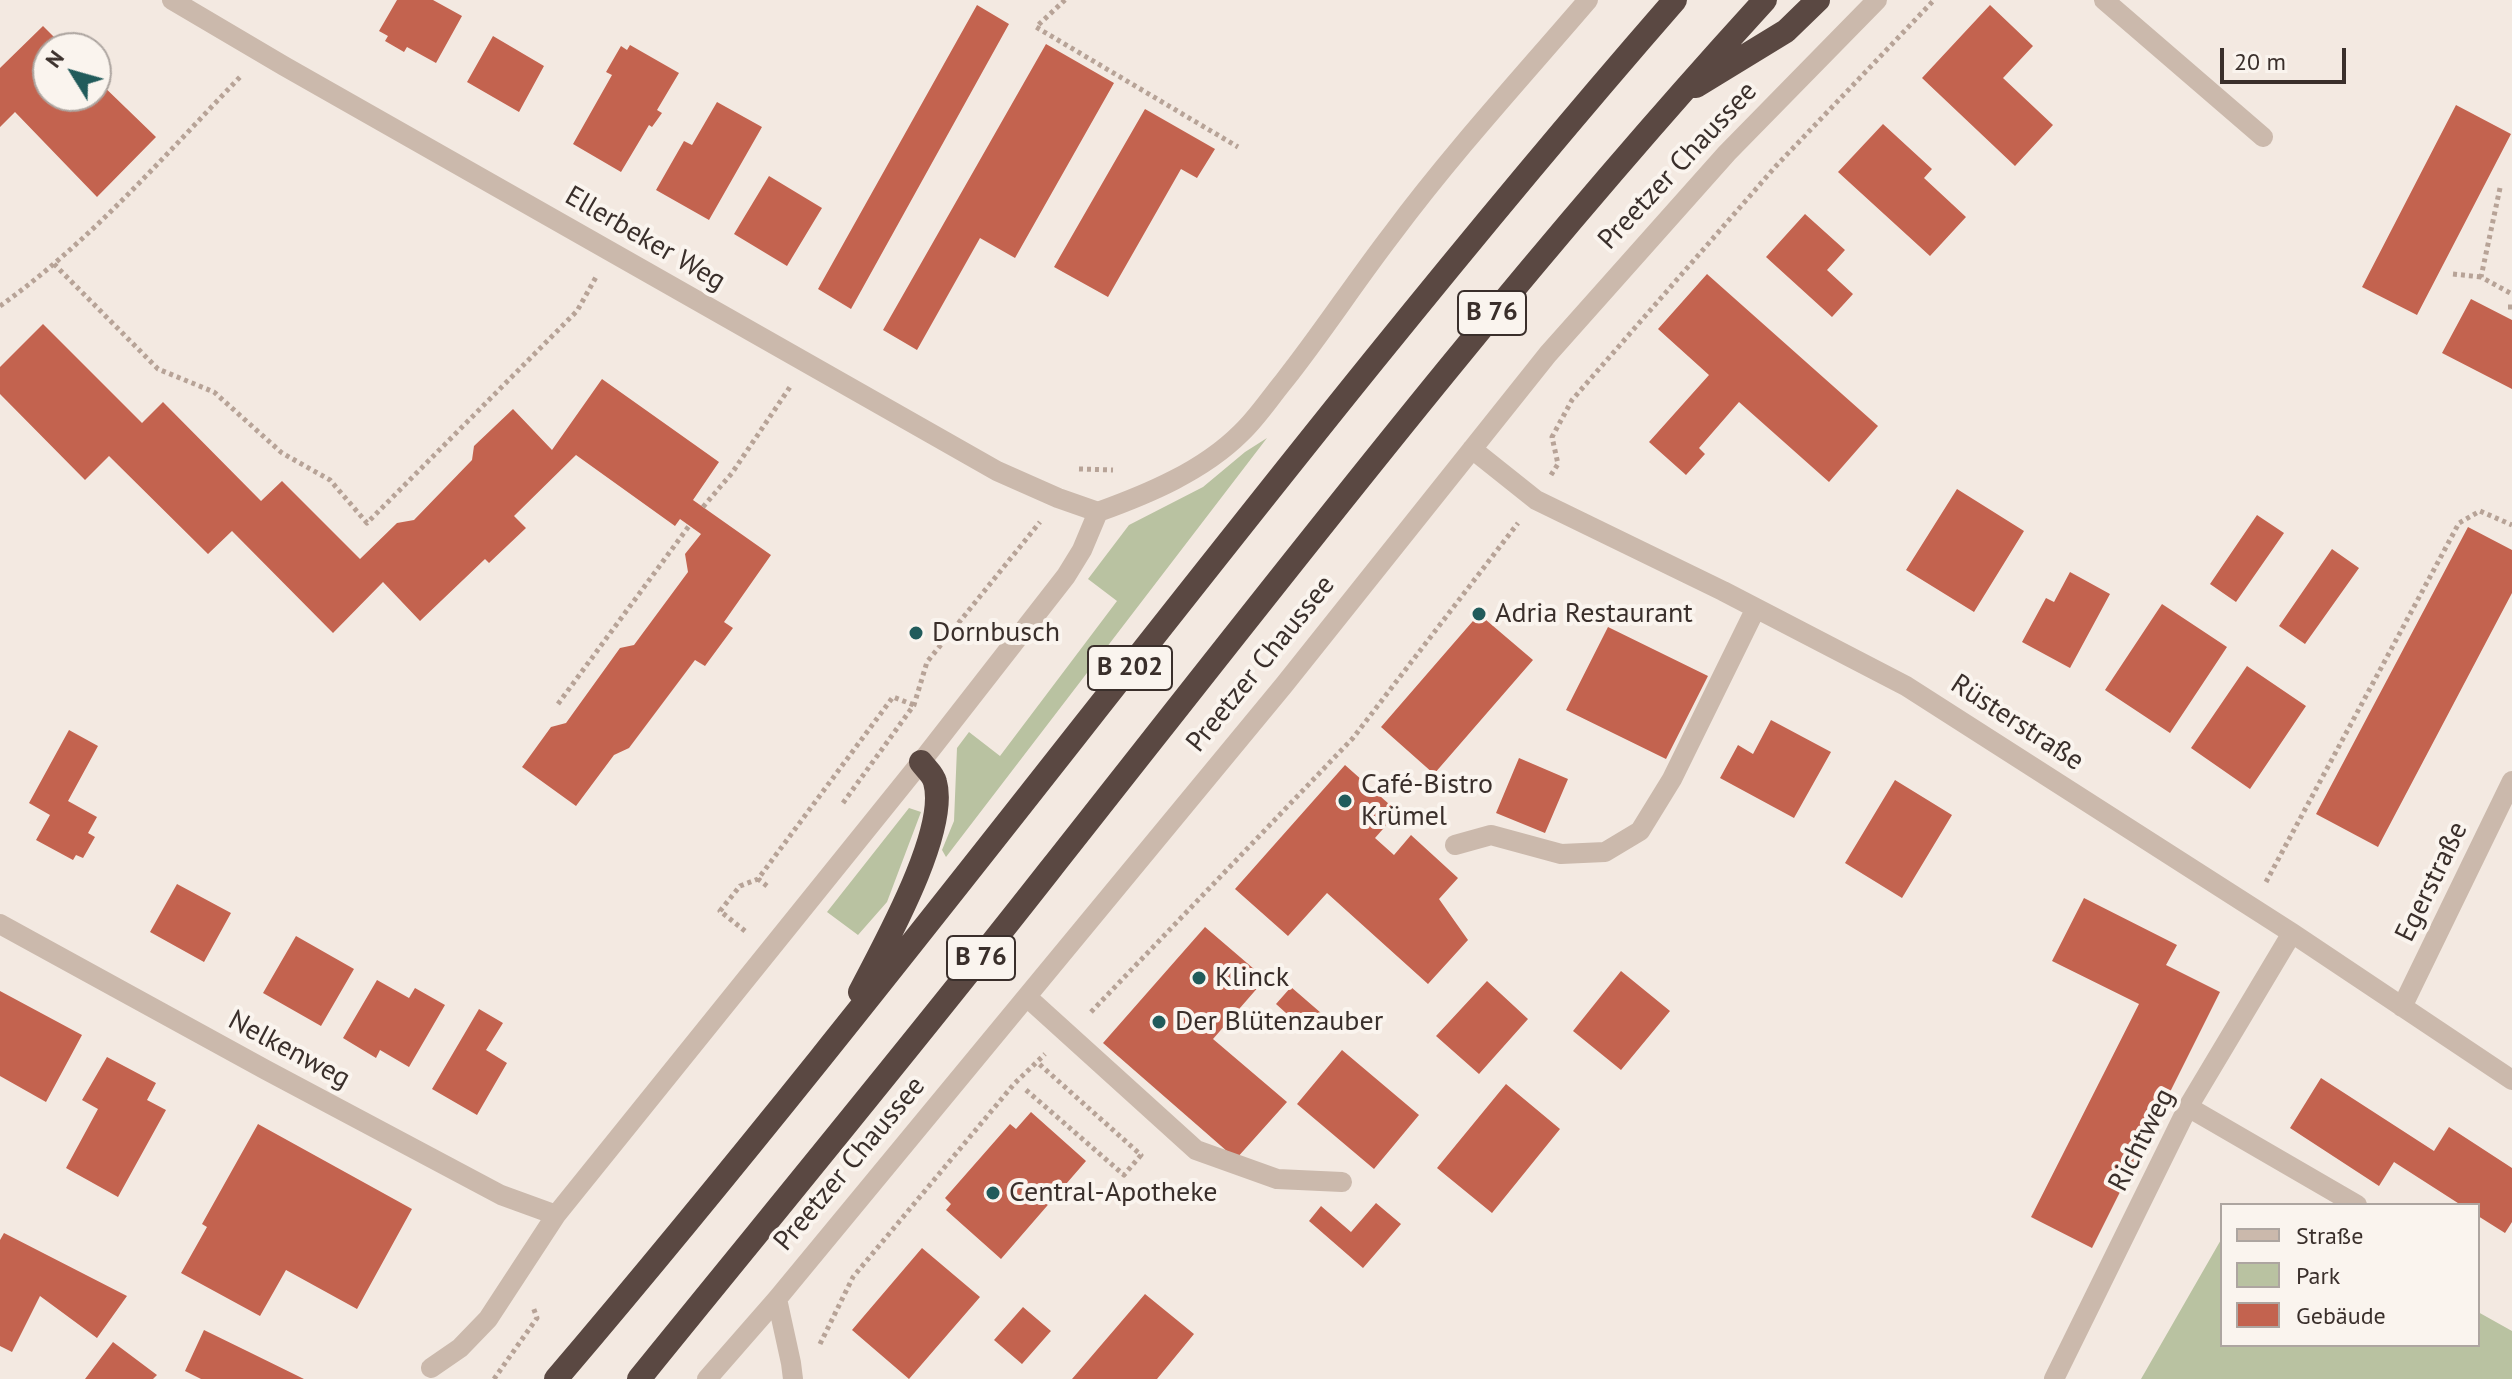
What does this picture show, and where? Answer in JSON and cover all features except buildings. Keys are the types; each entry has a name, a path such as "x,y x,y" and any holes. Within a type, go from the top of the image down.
{"highway":[{"name":"B 76","path":"1426,295 1675,0"},
{"name":"Preetzer Chaussee","path":"639,1379 981,958 1317,530 1486,321 1673,100 1765,0"},
{"path":"1673,100 1786,31 1818,0"},
{"name":"B 202","path":"835,1041 1426,295"},
{"path":"556,1379 835,1041 901,913 931,834 936,790 934,778 921,762"}],"street":[{"name":"Ellerbeker Weg","path":"172,0 997,471 1098,512"},
{"path":"431,1368 460,1348 488,1319 556,1215 921,762 1066,576 1082,550 1098,512 1144,495 1185,473 1242,433 1313,344 1426,190 1588,0"},
{"name":"Preetzer Chaussee","path":"707,1379 777,1299 1284,685 1548,354 1727,153 1877,0"},
{"path":"2104,0 2263,137"},
{"name":"Rüsterstraße","path":"1472,449 1536,500 1906,686 2253,907 2512,1080"},
{"path":"1455,845 1491,835 1561,854 1605,852 1640,831 1672,779 1756,608"},
{"name":"Egerstraße","path":"2402,1007 2512,781"},
{"name":"Nelkenweg","path":"0,924 501,1195 556,1215"},
{"name":"Richtweg","path":"2054,1379 2188,1107 2292,933"},
{"path":"1027,997 1196,1150 1277,1179 1342,1182"},
{"path":"2188,1107 2354,1203"},
{"path":"777,1299 792,1371"}],"path":[{"path":"1065,0 1036,27 1238,147"},
{"path":"792,1371 818,1347 853,1277 1014,1084 1068,1034 1353,738 1536,500 1558,464 1552,437 1572,400 1776,166 1934,0"},
{"path":"0,306 54,264 101,220 263,54"},
{"path":"2481,277 2500,188"},
{"path":"54,264 158,369 214,392 282,453 330,480 367,523 577,311 610,252"},
{"path":"2453,274 2481,277 2512,294"},
{"path":"703,507 732,473 806,363"},
{"path":"1058,498 1078,469 1111,471 1124,467"},
{"path":"2253,907 2459,523 2480,511 2512,525"},
{"path":"558,704 689,526"},
{"path":"749,935 720,911 740,886 758,879 893,697 914,705"},
{"path":"758,879 767,886"},
{"path":"1026,1090 1124,1175 1141,1155 1036,1061"}],"green space":[{"path":"1267,438 946,857 942,850 954,821 957,748 969,732 1000,756 1117,601 1088,579 1129,525 1203,487"},
{"path":"909,808 921,812 887,902 858,935 827,912"},
{"path":"2220,1241 2220,1347 2480,1347 2480,1313 2512,1331 2512,1379 2141,1379"}],"place":[{"name":"Adria Restaurant","path":"1479,614"},
{"name":"Dornbusch","path":"916,633"},
{"name":"Café-Bistro Krümel","path":"1345,801"},
{"name":"Klinck","path":"1199,978"},
{"name":"Der Blütenzauber","path":"1159,1022"},
{"name":"Central-Apotheke","path":"993,1193"}]}
